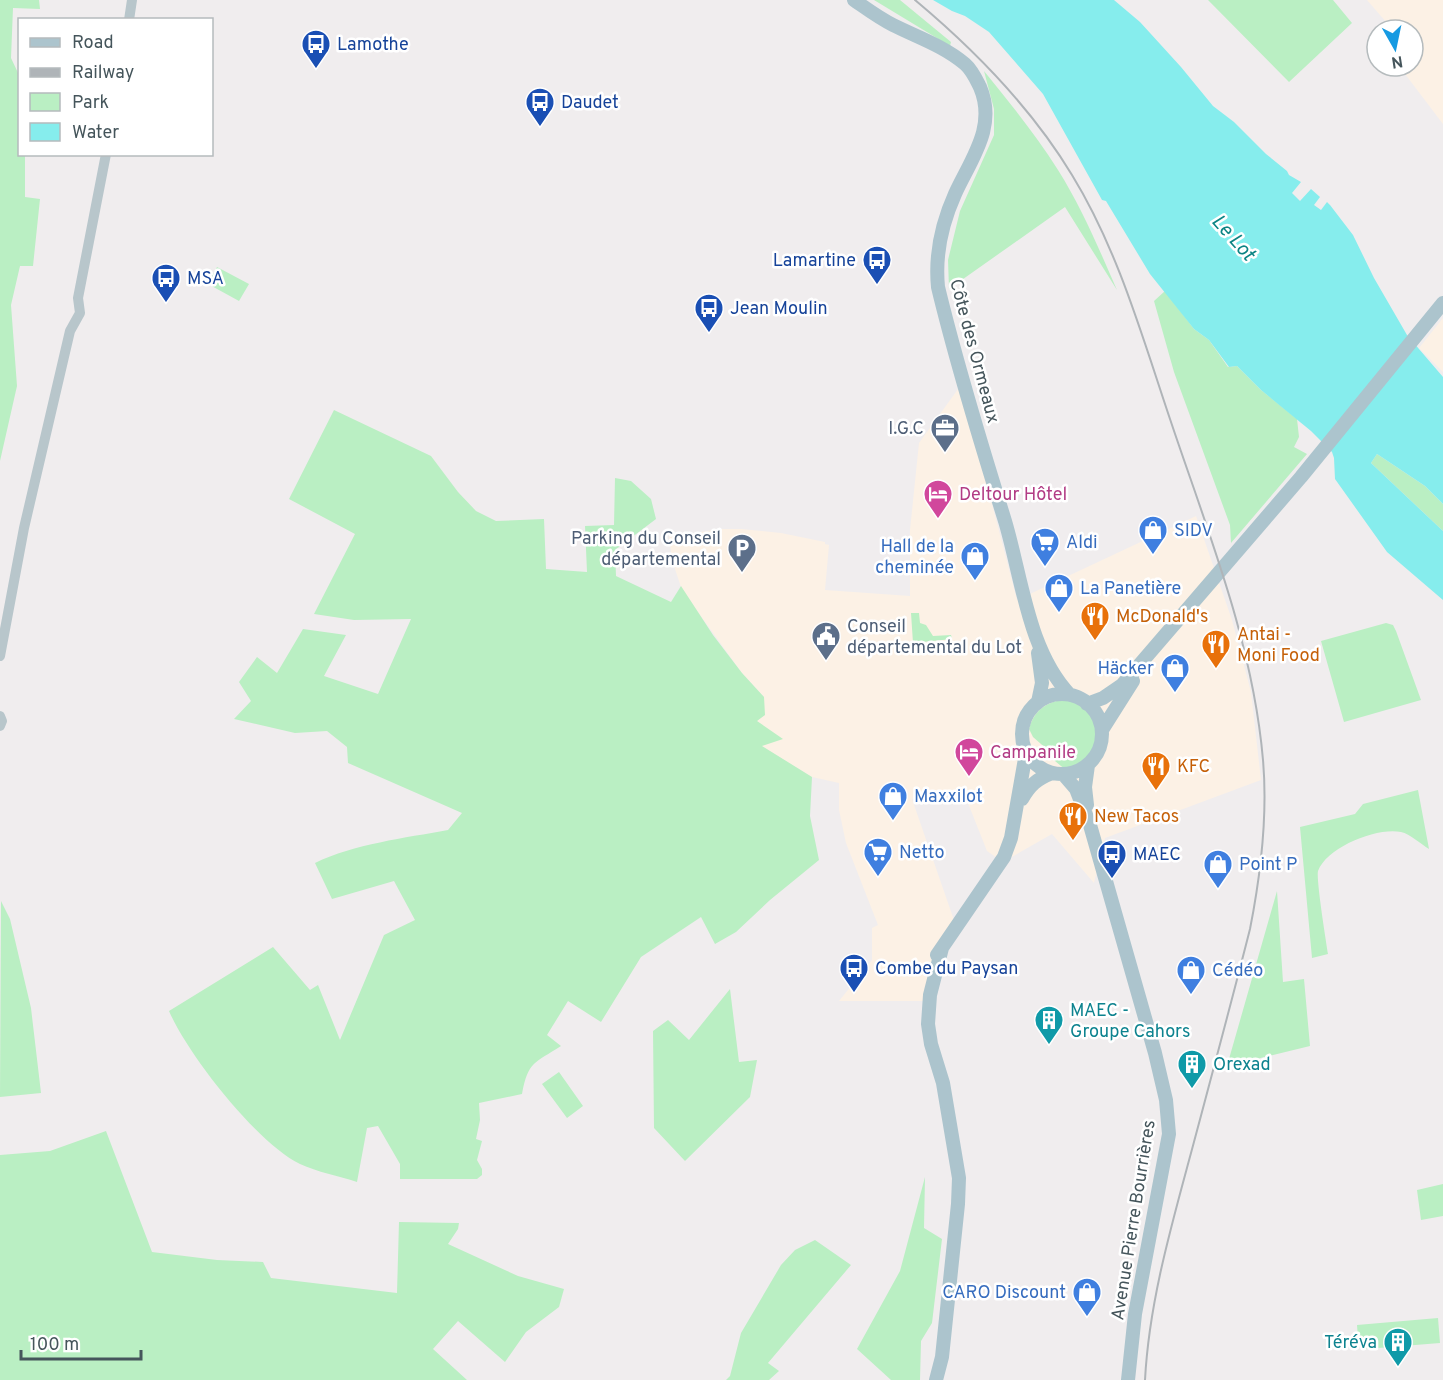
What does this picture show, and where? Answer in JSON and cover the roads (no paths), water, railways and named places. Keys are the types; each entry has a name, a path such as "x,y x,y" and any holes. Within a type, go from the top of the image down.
{"main road":[{"name":"Côte des Ormeaux","path":"854,0 884,20 930,42 966,65 983,94 986,109 985,127 978,152 955,194 948,213 941,234 936,271 945,316 1037,638 1049,667 1070,695"},
{"path":"1087,704 1113,692 1160,641 1301,477 1443,303"},
{"name":"Côte des Ormeaux","path":"1037,638 1042,683 1038,702"},
{"path":"1017,809 1030,786 1037,780 1076,772 1088,765 1099,750 1102,730 1160,641"},
{"path":"936,1380 942,1357 959,1178 947,1111 937,1090 923,1048 920,1019 922,992 930,968 942,948 1004,857 1017,809 1026,753 1022,734 1029,711 1047,697 1070,695 1087,704 1094,711 1102,730"},
{"path":"1026,753 1042,769 1058,774"},
{"name":"Avenue Pierre Bourrières","path":"1088,765 1085,787 1090,825"},
{"name":"Avenue Pierre Bourrières","path":"1058,774 1076,789 1090,825 1155,1053 1168,1111 1169,1134 1135,1314 1128,1380"}],"street":[{"path":"129,18 132,0"},
{"path":"0,656 24,528 70,331 80,313 78,298 106,156"},
{"path":"0,716 2,721 0,726"}],"water":[{"name":"Le Lot","path":"933,0 1114,0 1140,22 1213,106 1234,122 1289,175 1301,182 1292,193 1300,201 1311,189 1320,197 1314,205 1321,210 1327,202 1330,205 1353,235 1374,278 1407,335 1443,377 1443,504 1425,486 1377,454 1371,463 1443,531 1443,600 1387,552 1335,479 1332,452 1237,366 1229,367 1209,340 1194,329 1150,274 1106,201 1102,200 1043,94 989,32 965,16"}],"railway":[{"path":"915,0 981,60 1039,126 1072,175 1103,233 1139,325 1227,587 1258,716 1265,803 1254,908 1162,1265 1151,1322 1145,1380"}],"place":[{"name":"Lamothe","path":"316,70"},
{"name":"Daudet","path":"540,128"},
{"name":"Lamartine","path":"877,286"},
{"name":"MSA","path":"166,304"},
{"name":"Jean Moulin","path":"709,334"},
{"name":"I.G.C","path":"945,454"},
{"name":"Deltour Hôtel","path":"938,520"},
{"name":"SIDV","path":"1153,556"},
{"name":"Aldi","path":"1045,568"},
{"name":"Parking du Conseil départemental","path":"742,574"},
{"name":"Hall de la cheminée","path":"975,582"},
{"name":"La Panetière","path":"1059,614"},
{"name":"McDonald's","path":"1095,642"},
{"name":"Conseil départemental du Lot","path":"826,662"},
{"name":"Antai - Moni Food","path":"1216,670"},
{"name":"Häcker","path":"1175,694"},
{"name":"Campanile","path":"969,778"},
{"name":"KFC","path":"1156,792"},
{"name":"Maxxilot","path":"893,822"},
{"name":"New Tacos","path":"1073,842"},
{"name":"Netto","path":"878,878"},
{"name":"MAEC","path":"1112,880"},
{"name":"Point P","path":"1218,890"},
{"name":"Combe du Paysan","path":"854,994"},
{"name":"Cédéo","path":"1191,996"},
{"name":"MAEC - Groupe Cahors","path":"1049,1046"},
{"name":"Orexad","path":"1192,1090"},
{"name":"CARO Discount","path":"1087,1318"},
{"name":"Téréva","path":"1398,1368"}]}
